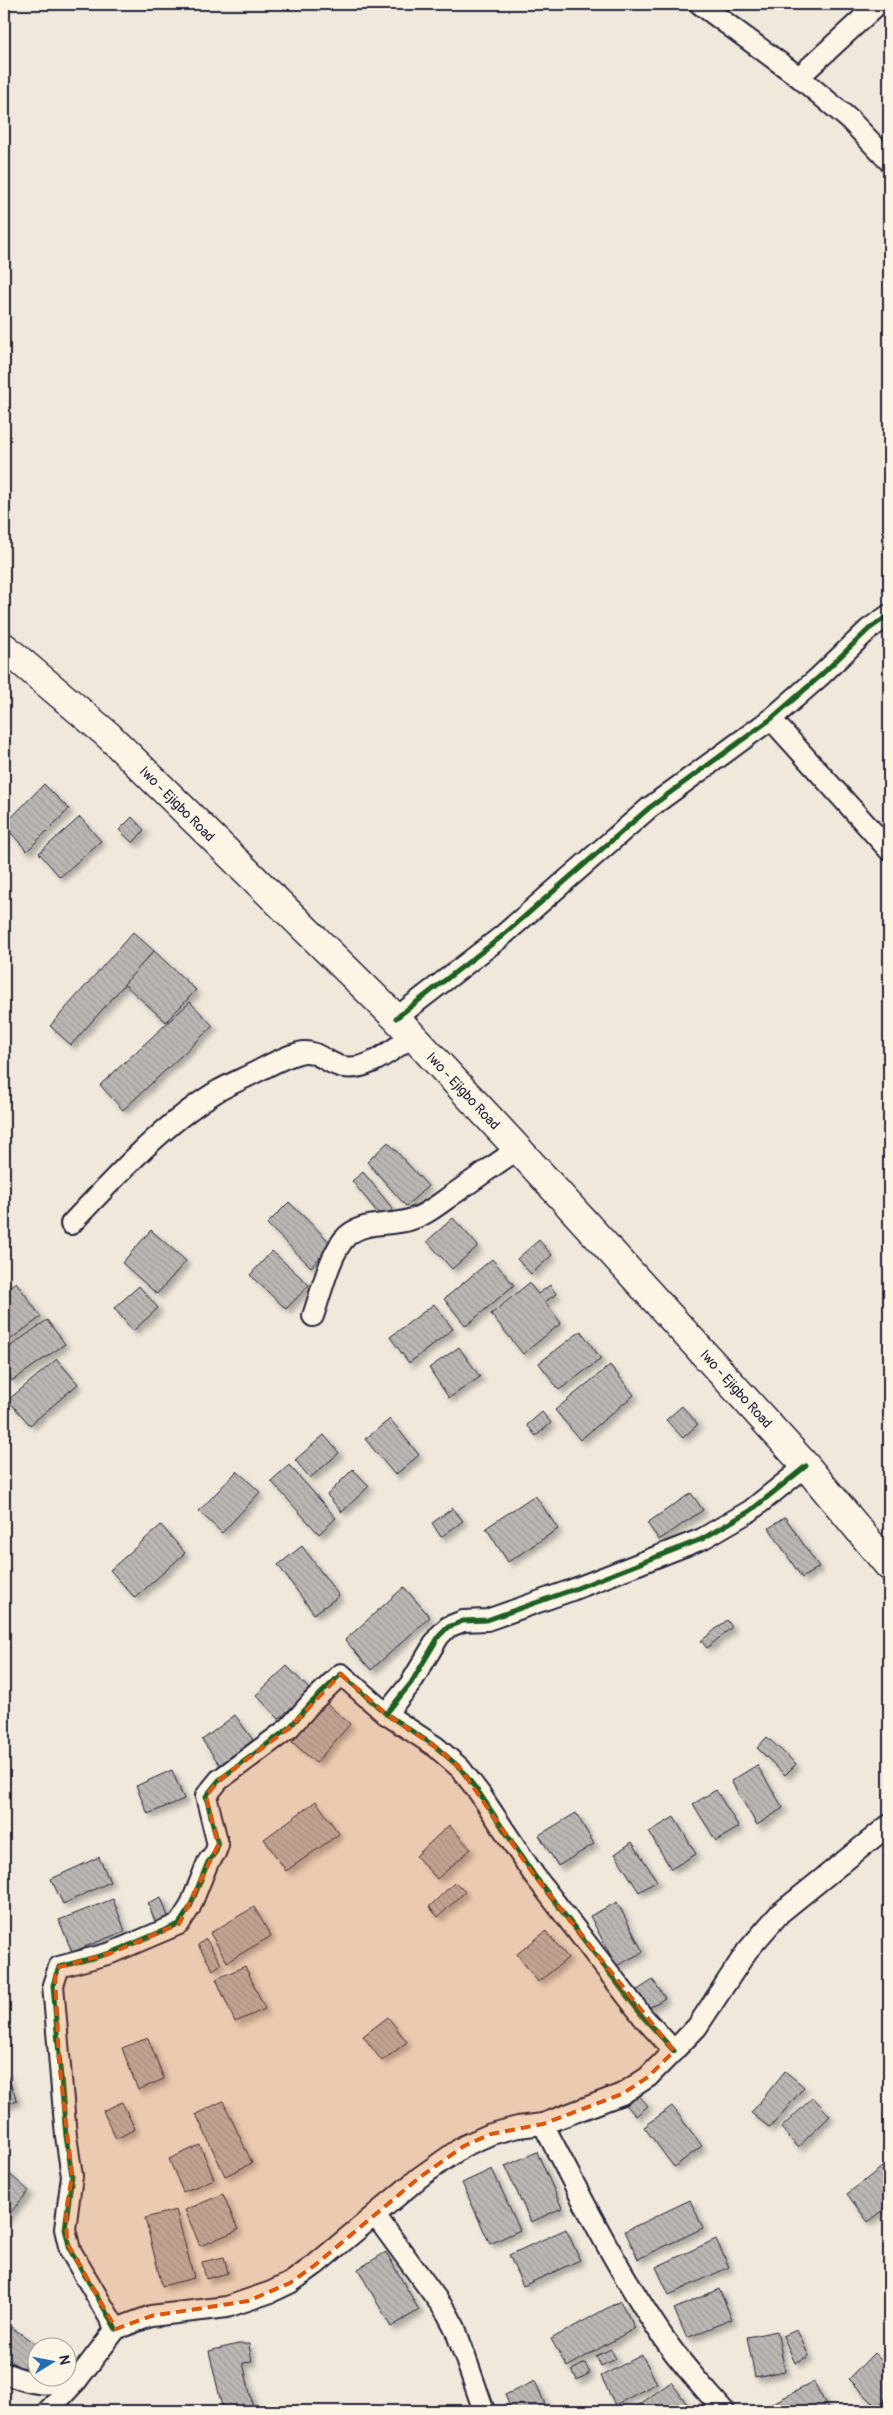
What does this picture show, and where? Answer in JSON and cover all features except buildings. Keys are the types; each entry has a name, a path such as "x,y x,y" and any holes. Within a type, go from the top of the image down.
{"main road":[{"name":"Iwo - Ejigbo Road","path":"4,647 108,735 404,1028 518,1149 806,1466 889,1566"}],"street":[{"path":"700,4 799,77 850,120 889,161"},
{"path":"799,77 878,4"},
{"path":"70,1224 133,1159 177,1121 216,1092 285,1058 300,1053 311,1052 343,1067 355,1068 366,1065 502,937 649,808 771,719 819,677 869,629 889,615"},
{"path":"771,719 889,850"},
{"path":"313,1316 337,1249 355,1229 412,1220 430,1210 518,1149"},
{"path":"386,1714 411,1683 439,1636 448,1627 464,1621 487,1620 572,1590 702,1539 750,1512 806,1466"},
{"path":"116,2329 70,2250 65,2229 72,2176 59,2061 53,1985 55,1975 59,1967 111,1953 179,1924 190,1907 208,1862 218,1845 206,1796 219,1780 289,1728 341,1674 386,1714 436,1746 460,1768 480,1794 534,1875 643,2017 674,2051"},
{"path":"78,2379 116,2329 151,2316 227,2307 271,2292 290,2283 315,2265 420,2177 464,2146 491,2134 518,2127 543,2124 622,2094 648,2077 697,2027 747,1951 774,1919 889,1825"},
{"path":"543,2124 603,2242 634,2292 669,2345 724,2411"},
{"path":"375,2215 447,2313 455,2328 484,2411"},
{"path":"4,2373 28,2383"},
{"path":"54,2408 70,2388"}],"highlighted area":[{"path":"341,1674 386,1714 436,1747 460,1768 534,1875 674,2051 648,2077 622,2094 543,2124 491,2134 464,2146 420,2177 315,2265 290,2283 248,2301 151,2316 116,2329 67,2243 66,2211 72,2176 59,2061 55,1975 59,1967 111,1953 179,1924 218,1845 206,1796 219,1780 289,1728"}],"cycle path":[{"path":"396,1018 501,937 649,808 771,719 819,677 869,629 889,615"},
{"path":"386,1714 411,1683 439,1636 448,1627 463,1621 487,1620 572,1590 702,1539 750,1511 806,1466"},
{"path":"116,2329 70,2250 65,2229 72,2176 66,2136 53,1985 59,1967 111,1953 179,1924 190,1907 208,1862 218,1845 206,1796 219,1780 289,1728 341,1674 386,1714 436,1747 460,1768 480,1794 534,1875 643,2017 674,2051"}]}
